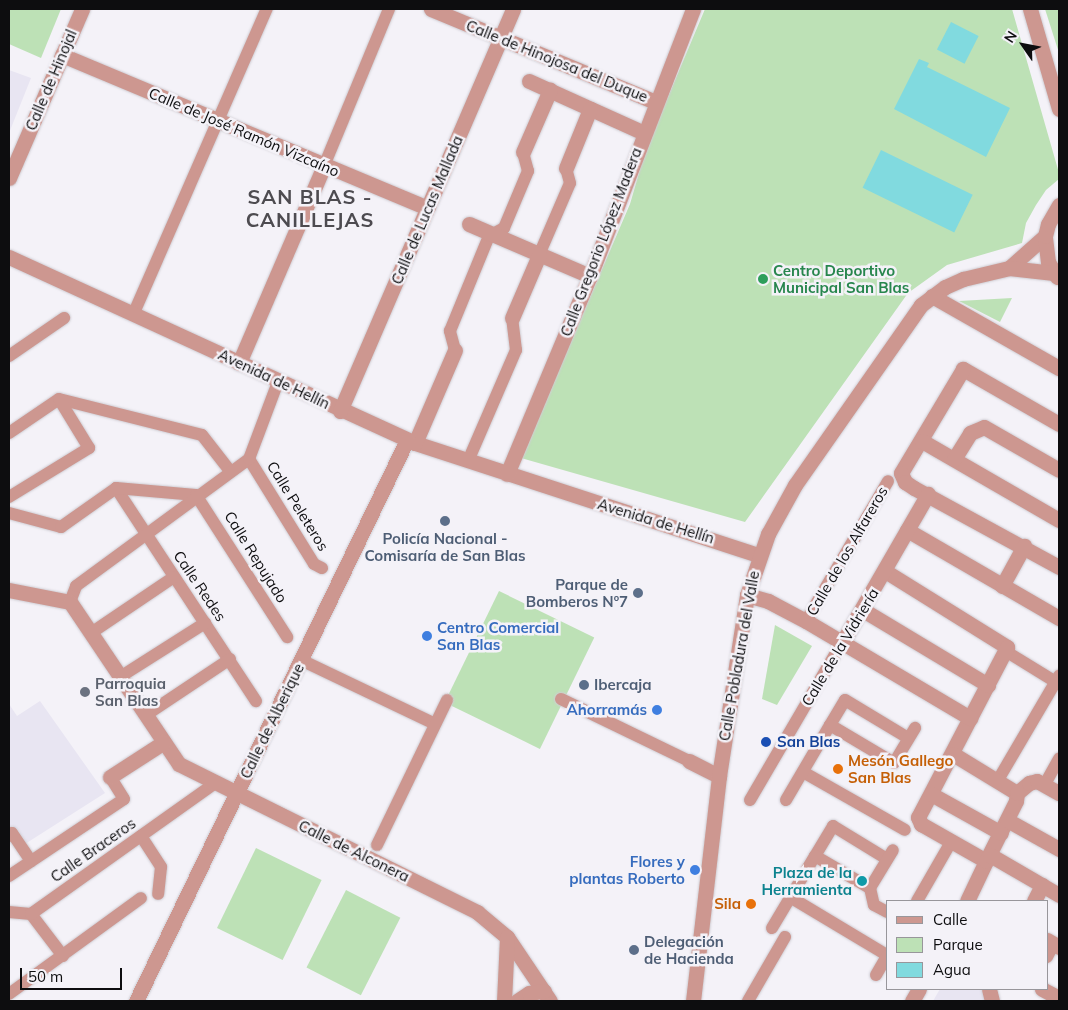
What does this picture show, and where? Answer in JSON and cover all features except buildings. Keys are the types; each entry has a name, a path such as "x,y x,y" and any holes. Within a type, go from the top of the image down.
{"street":[{"name":"Calle de Hinojal","path":"9,178 82,9"},
{"path":"133,315 267,9"},
{"path":"239,363 390,9"},
{"name":"Calle de Hinojosa del Duque","path":"431,9 656,102"},
{"name":"Calle de Lucas Mallada","path":"340,411 513,9"},
{"name":"Calle Gregorio López Madera","path":"507,474 590,276 693,9"},
{"path":"1030,9 1059,109"},
{"name":"Calle de José Ramón Vizcaíno","path":"62,54 427,208"},
{"name":"Calle de Hinojosa del Duque","path":"529,81 644,133"},
{"name":"Calle de Hinojosa del Duque","path":"493,234 504,228 528,171 523,152 550,90"},
{"path":"468,461 516,350 512,318 570,183 566,168 590,109"},
{"path":"1056,277 1048,262 1045,236 1048,224 1059,205"},
{"path":"468,224 590,276"},
{"path":"411,442 455,350 450,331 489,236 493,234"},
{"name":"Calle Pobladura del Valle","path":"1009,268 1045,236"},
{"name":"Avenida de Hellín","path":"9,257 340,411 411,442 758,555"},
{"name":"Calle Pobladura del Valle","path":"693,1001 719,776 747,595 758,555 796,485 910,319 932,296 963,279 1009,268 1056,277"},
{"path":"932,296 1059,368"},
{"path":"9,356 64,318"},
{"name":"Calle de los Alfareros","path":"806,620 895,477 922,441 963,369 1059,424"},
{"path":"9,590 70,602 76,586 147,535 196,495 248,459 278,382"},
{"path":"9,433 59,399 202,435 230,471"},
{"path":"9,497 88,448 59,399"},
{"path":"954,459 970,432 984,427 1059,470"},
{"path":"922,441 1059,520"},
{"name":"Calle de Alberique","path":"136,1001 301,660 411,442"},
{"name":"Calle Peleteros","path":"248,459 314,564 322,568"},
{"path":"895,477 1024,546 1059,567"},
{"path":"9,513 62,527 116,488 196,495"},
{"name":"Calle Redes","path":"116,488 256,701"},
{"name":"Calle de la Vidriería","path":"750,800 843,640 848,627 862,610 928,494"},
{"name":"Calle Repujado","path":"196,495 287,638"},
{"path":"907,530 1059,618"},
{"path":"1002,586 1024,546"},
{"path":"885,571 1007,649 1058,679 998,780"},
{"path":"91,633 174,577"},
{"path":"747,595 768,601 843,640 970,718"},
{"name":"Calle de Alconera","path":"70,602 179,764 477,912 507,937 547,996"},
{"path":"862,610 988,685"},
{"path":"120,677 205,623"},
{"path":"1007,649 918,817 921,824 951,842 988,858 1059,895"},
{"path":"146,716 230,660"},
{"path":"301,660 435,724"},
{"path":"561,699 719,776"},
{"path":"377,845 447,700"},
{"path":"786,800 830,725 846,700 912,733 894,763 830,725"},
{"path":"9,876 124,799 110,777 164,742"},
{"path":"953,754 1017,793"},
{"path":"1045,784 1059,759"},
{"path":"803,772 904,830"},
{"name":"Calle Braceros","path":"31,914 217,782"},
{"path":"971,899 988,858 1004,827 1017,793 1029,783 1045,784 1059,793"},
{"path":"931,794 1004,827 1059,849"},
{"path":"772,928 833,826 890,854 870,888 874,904 886,911"},
{"path":"9,836 12,833 31,861"},
{"path":"141,836 161,867 158,894"},
{"path":"919,900 951,842"},
{"path":"815,856 870,888"},
{"path":"1034,900 1042,885"},
{"path":"790,897 886,954"},
{"path":"9,994 141,898"},
{"path":"9,912 31,914 63,956"},
{"path":"748,1001 786,936"},
{"path":"504,1001 507,937"},
{"path":"876,975 886,957"},
{"path":"912,1001 918,990"},
{"path":"1044,990 1059,998"},
{"path":"517,1001 529,993 547,996"}],"shaded area":[{"path":"9,70 31,78 9,133"},
{"path":"40,701 105,793 25,844 13,826 9,828 9,704 17,716"},
{"path":"939,990 982,990 985,1001 933,1001"}],"green space":[{"path":"9,9 61,9 41,58 9,44"},
{"name":"Centro Deportivo Municipal San Blas","path":"705,9 1012,9 1059,173 1059,179 1046,190 1026,223 1022,243 947,265 908,293 745,522 521,458 630,204 646,149"},
{"path":"1045,9 1059,9 1059,53"},
{"path":"1012,298 1000,322 959,301"},
{"path":"499,591 594,637 540,749 445,702"},
{"path":"775,625 812,646 777,705 762,699"},
{"path":"256,848 322,880 283,960 217,928"},
{"path":"346,890 400,918 361,995 307,968"}],"water":[{"path":"951,22 979,36 965,64 937,50"},
{"path":"919,59 929,63 927,67 1010,108 986,157 894,109"},
{"path":"881,150 973,195 954,232 863,188"}],"place":[{"name":"Centro Deportivo Municipal San Blas","path":"763,279"},
{"name":"Policía Nacional - Comisaría de San Blas","path":"445,521"},
{"name":"Parque de Bomberos Nº7","path":"638,593"},
{"name":"Centro Comercial San Blas","path":"427,636"},
{"name":"Ibercaja","path":"584,685"},
{"name":"Parroquia San Blas","path":"85,692"},
{"name":"Ahorramás","path":"657,710"},
{"name":"San Blas","path":"766,742"},
{"name":"Mesón Gallego San Blas","path":"838,769"},
{"name":"Flores y plantas Roberto","path":"695,870"},
{"name":"Plaza de la Herramienta","path":"862,881"},
{"name":"Sila","path":"751,904"},
{"name":"Delegación de Hacienda","path":"634,950"}],"district":[{"name":"SAN BLAS - CANILLEJAS","path":"310,208"}]}
